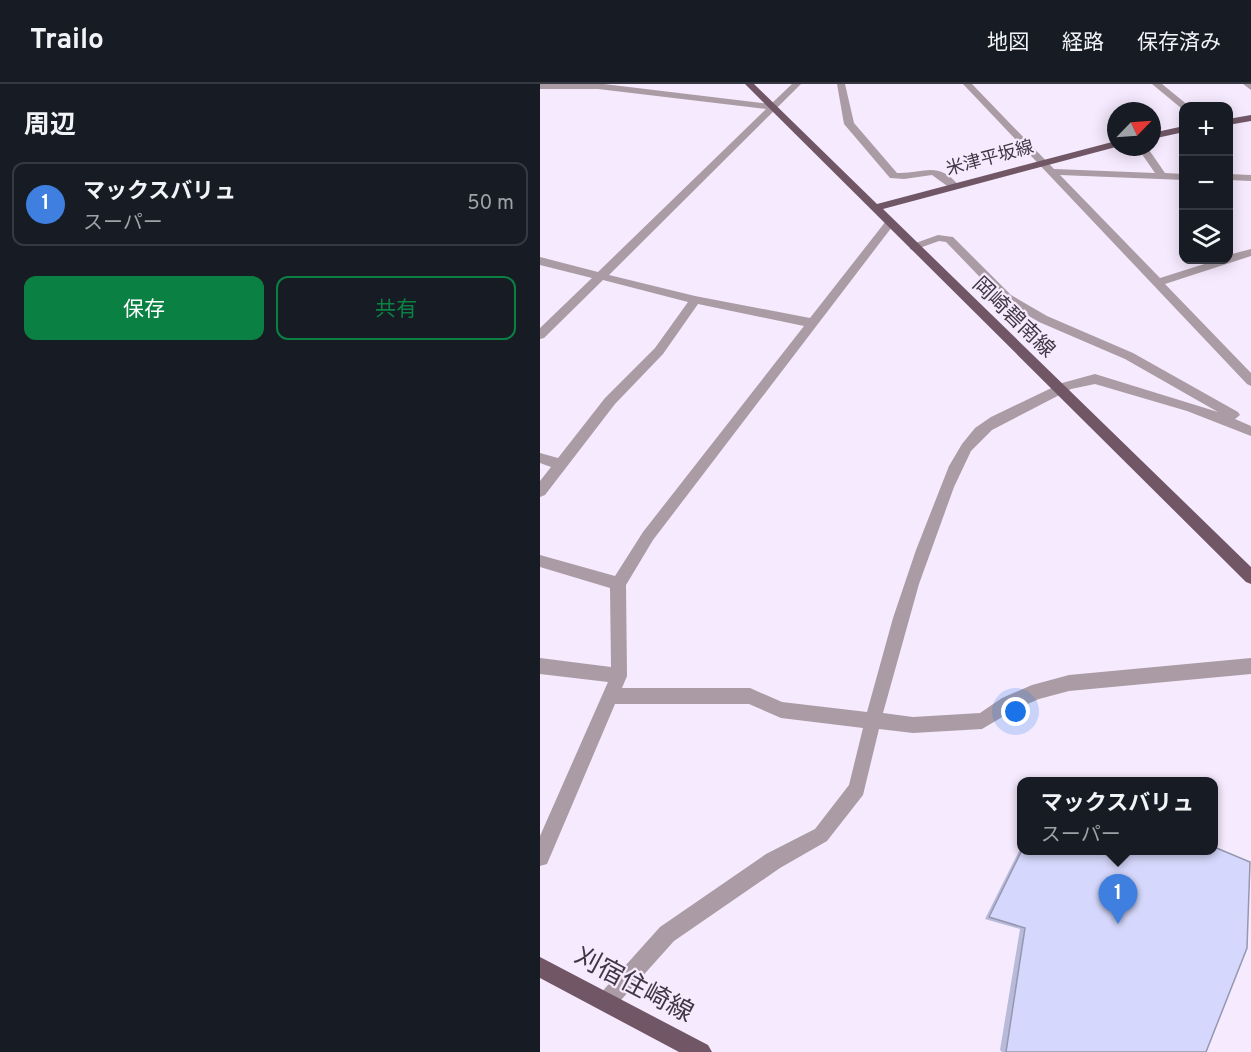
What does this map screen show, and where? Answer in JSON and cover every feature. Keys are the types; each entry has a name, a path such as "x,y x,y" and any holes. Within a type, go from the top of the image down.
{"main road":[{"name":"岡崎碧南線","path":"749,84 1251,578"},
{"path":"1233,121 1251,118"},
{"path":"1161,134 1179,130"},
{"name":"米津平坂線","path":"874,207 1107,146"},
{"name":"刈宿住崎線","path":"540,967 701,1052"}],"street":[{"path":"540,335 601,278 797,84"},
{"path":"841,84 849,124 894,176 935,171 943,173 954,186"},
{"path":"966,84 1041,162 1054,172 1251,381"},
{"path":"1155,84 1179,102"},
{"path":"1247,84 1251,87"},
{"path":"540,86 598,86 773,107"},
{"path":"1148,156 1163,177"},
{"path":"1054,172 1179,177"},
{"path":"1233,177 1251,178"},
{"path":"540,857 619,676 618,584 648,536 890,223"},
{"path":"914,247 938,238 949,239 1007,298 1043,318 1129,356 1251,426"},
{"path":"1233,258 1250,254"},
{"path":"540,261 695,300 812,323"},
{"path":"1158,283 1213,264"},
{"path":"540,491 610,401 659,351 695,300"},
{"path":"606,1002 667,934 773,861 821,835 857,789 899,618 952,476 972,439 988,425 1086,379 1095,379 1191,407 1251,431"},
{"path":"540,459 561,464"},
{"path":"540,561 618,584"},
{"path":"540,666 619,676"},
{"path":"611,696 750,696 780,710 913,725 982,721 1008,704 1038,691 1069,682 1251,666"}],"building":[{"path":"1218,849 1250,862 1247,948 1206,1052 1006,1052 1025,928 989,917 1020,855 1218,855"}],"place":[{"name":"マックスバリュ","path":"1118,924"}]}
